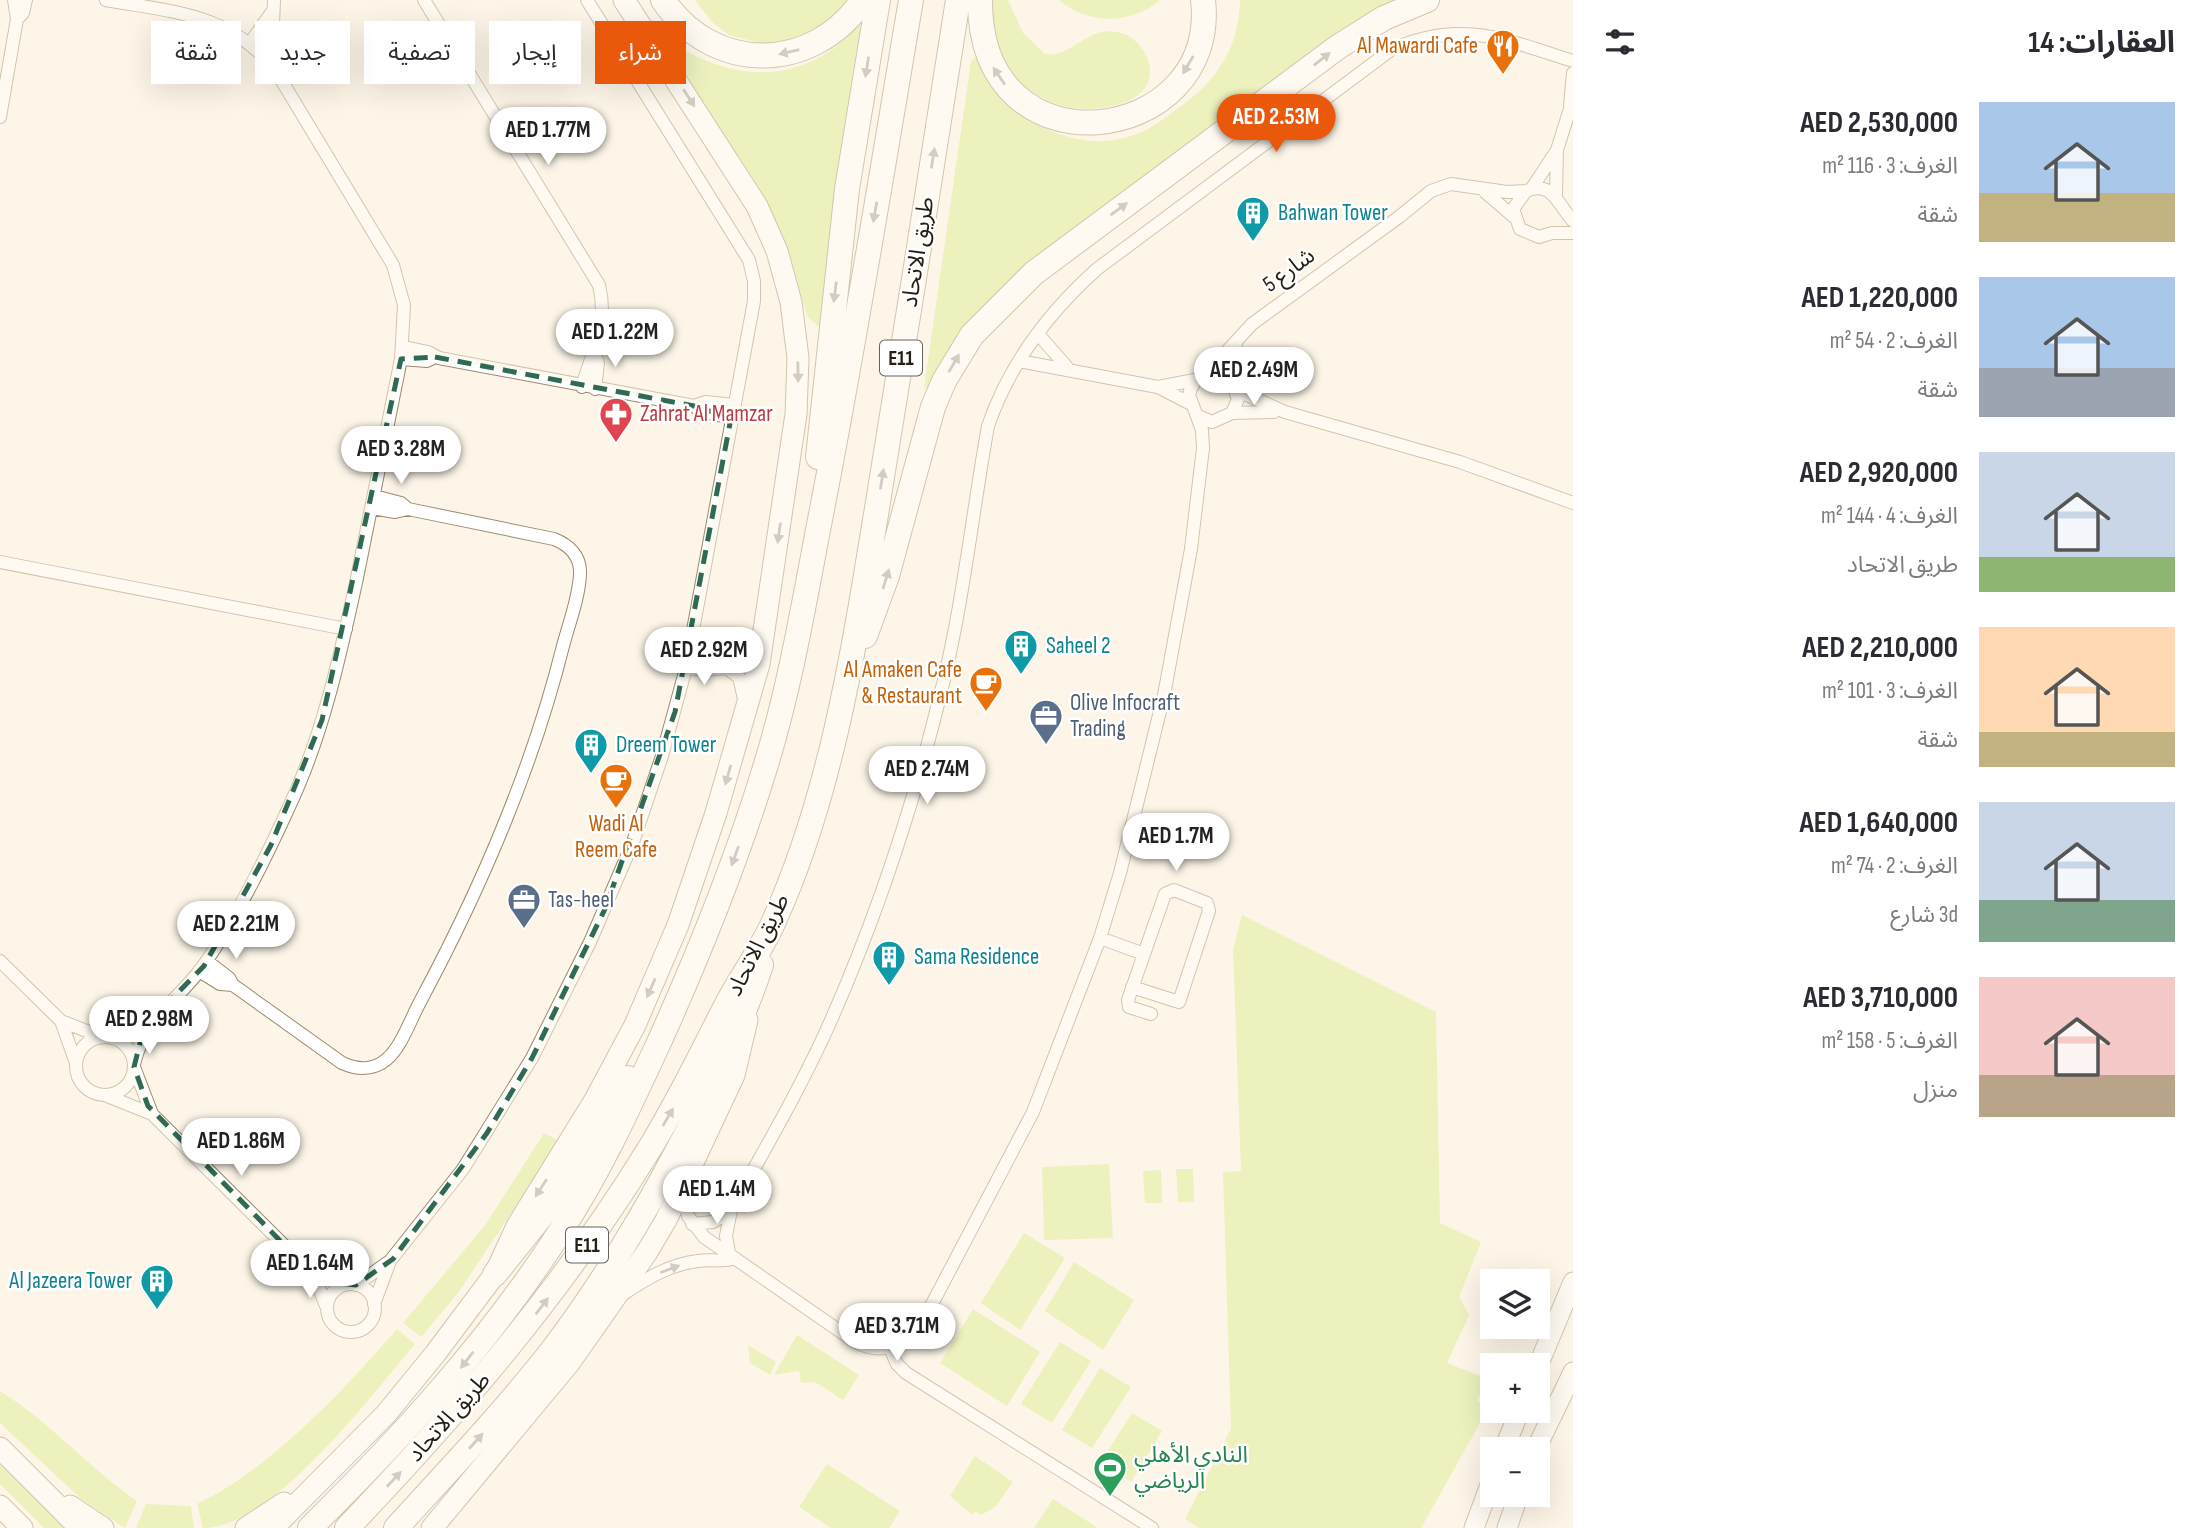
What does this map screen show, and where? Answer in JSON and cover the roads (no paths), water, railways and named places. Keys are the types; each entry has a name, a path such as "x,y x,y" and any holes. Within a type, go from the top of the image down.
{"highway":[{"path":"663,0 685,27 713,45 745,55 766,56 807,47 826,37 842,25 863,0"},
{"path":"810,571 813,496 847,189 878,0"},
{"name":"طريق الاتحاد","path":"310,1528 430,1403 528,1280 594,1176 664,1029 719,902 765,768 791,670 849,366 911,0"},
{"name":"طريق الاتحاد","path":"347,1528 492,1370 583,1250 663,1127 748,965 773,924 808,826 844,688 880,492 958,0"},
{"path":"981,0 986,52 1004,84 1033,109 1050,117 1084,124 1130,117 1169,91 1195,52 1203,21 1203,0"},
{"path":"844,688 887,576 933,407 944,381 972,335 1012,291 1042,266 1338,47 1384,18 1427,0"},
{"path":"397,1528 521,1389 590,1298 658,1188 748,1003 773,924"},
{"path":"495,1274 555,1199 625,1083 664,1029"}],"main road":[{"path":"273,1528 412,1384 495,1274 517,1226 590,1109 635,1025 691,888 753,688 768,614 798,386 795,330 789,293 768,228 745,184 624,0"},
{"name":"E11","path":"432,1528 505,1444 615,1300 647,1252 682,1186 734,1075 746,1028 748,1003"},
{"path":"0,1448 80,1528"},
{"path":"246,1528 329,1472"},
{"path":"37,1485 103,1528"},
{"path":"0,1506 22,1528"}],"street":[{"path":"0,117 17,19 15,0"},
{"path":"17,19 23,13 26,0"},
{"path":"106,0 200,17 224,26 255,47"},
{"path":"424,0 593,273 602,299 603,313 595,355 589,361 588,388"},
{"path":"61,1021 80,1081 86,1088 152,1114 305,1266 320,1286 327,1314 336,1327 351,1333 366,1326 371,1320 374,1304 390,1262 439,1201 487,1133 532,1058 590,942 648,799 687,661 754,301 754,281 749,260 587,0"},
{"path":"730,1256 726,1236 731,1210 831,1019 886,879 920,774 942,689 960,604 988,426 996,403 1019,361 1038,334 1065,300 1097,269 1369,63 1391,50 1436,34 1468,32 1494,36 1573,61"},
{"path":"1514,217 1515,202 1529,190 1557,150 1571,103 1573,73"},
{"path":"103,1095 121,1090 132,1076 141,1039 154,1017 203,966 250,885 291,804 322,720 346,629 403,353 402,295 384,246 284,84"},
{"path":"1552,233 1561,221 1557,150"},
{"name":"شارع 5","path":"1201,377 1261,316 1399,218 1431,191 1451,184 1507,192 1529,190"},
{"path":"1477,188 1494,197 1514,217 1525,233 1539,237 1552,233 1573,233"},
{"path":"1529,190 1541,188 1559,201 1573,221"},
{"path":"1038,334 1070,369"},
{"path":"682,1186 685,1208 692,1224 704,1237 863,1346 890,1348 901,1344 915,1332 1033,1112 1100,938 1135,817 1169,672 1203,458 1220,421 1237,407 1234,385 1237,340"},
{"path":"403,353 428,352 435,357 694,406 700,411 732,412"},
{"path":"1019,361 1158,387 1189,403 1198,416 1203,458"},
{"path":"1158,387 1216,372 1234,385 1285,412 1460,461 1573,503"},
{"path":"1189,403 1191,387 1201,377"},
{"path":"1232,413 1285,412"},
{"path":"1198,416 1220,421"},
{"path":"203,966 229,978 233,985 330,1054 357,1062 370,1061 382,1055 402,1034 459,928 515,798 548,703 580,573 573,551 554,539 408,509 395,512 373,502"},
{"path":"0,562 346,629"},
{"path":"721,667 734,666 750,657 768,614"},
{"path":"687,661 711,662 733,671 744,685 738,735"},
{"path":"1132,987 1179,1002 1209,905 1174,890 1166,891 1132,987 1129,1007 1151,1014"},
{"path":"1100,938 1144,954"},
{"path":"0,961 61,1021 122,1043 134,1065 152,1114"},
{"path":"76,1063 84,1046 154,1017"},
{"path":"692,1224 712,1222 731,1210"},
{"path":"615,1300 643,1281 674,1266 730,1256"},
{"path":"326,1306 334,1291 390,1262"},
{"path":"305,1266 327,1279 352,1284 368,1292 374,1304"},
{"path":"1543,1353 1573,1283"},
{"path":"827,1321 863,1337 887,1338 909,1326 937,1291"},
{"path":"890,1348 897,1364 906,1373 1152,1528"},
{"path":"1542,1437 1573,1372"},
{"path":"1474,1528 1482,1507"},
{"path":"1507,1528 1514,1507"}],"place":[{"name":"Al Mawardi Cafe","path":"1503,76"},
{"name":"Bahwan Tower","path":"1253,243"},
{"name":"Zahrat Al Mamzar","path":"616,444"},
{"name":"Saheel 2","path":"1021,676"},
{"name":"Al Amaken Cafe & Restaurant","path":"986,713"},
{"name":"Olive Infocraft Trading","path":"1046,746"},
{"name":"Dreem Tower","path":"591,775"},
{"name":"Wadi Al Reem Cafe","path":"616,810"},
{"name":"Tas-heel","path":"524,930"},
{"name":"Sama Residence","path":"889,987"},
{"name":"Al Jazeera Tower","path":"157,1311"},
{"name":"النادي الأهلي الرياضي","path":"1110,1498"}]}
